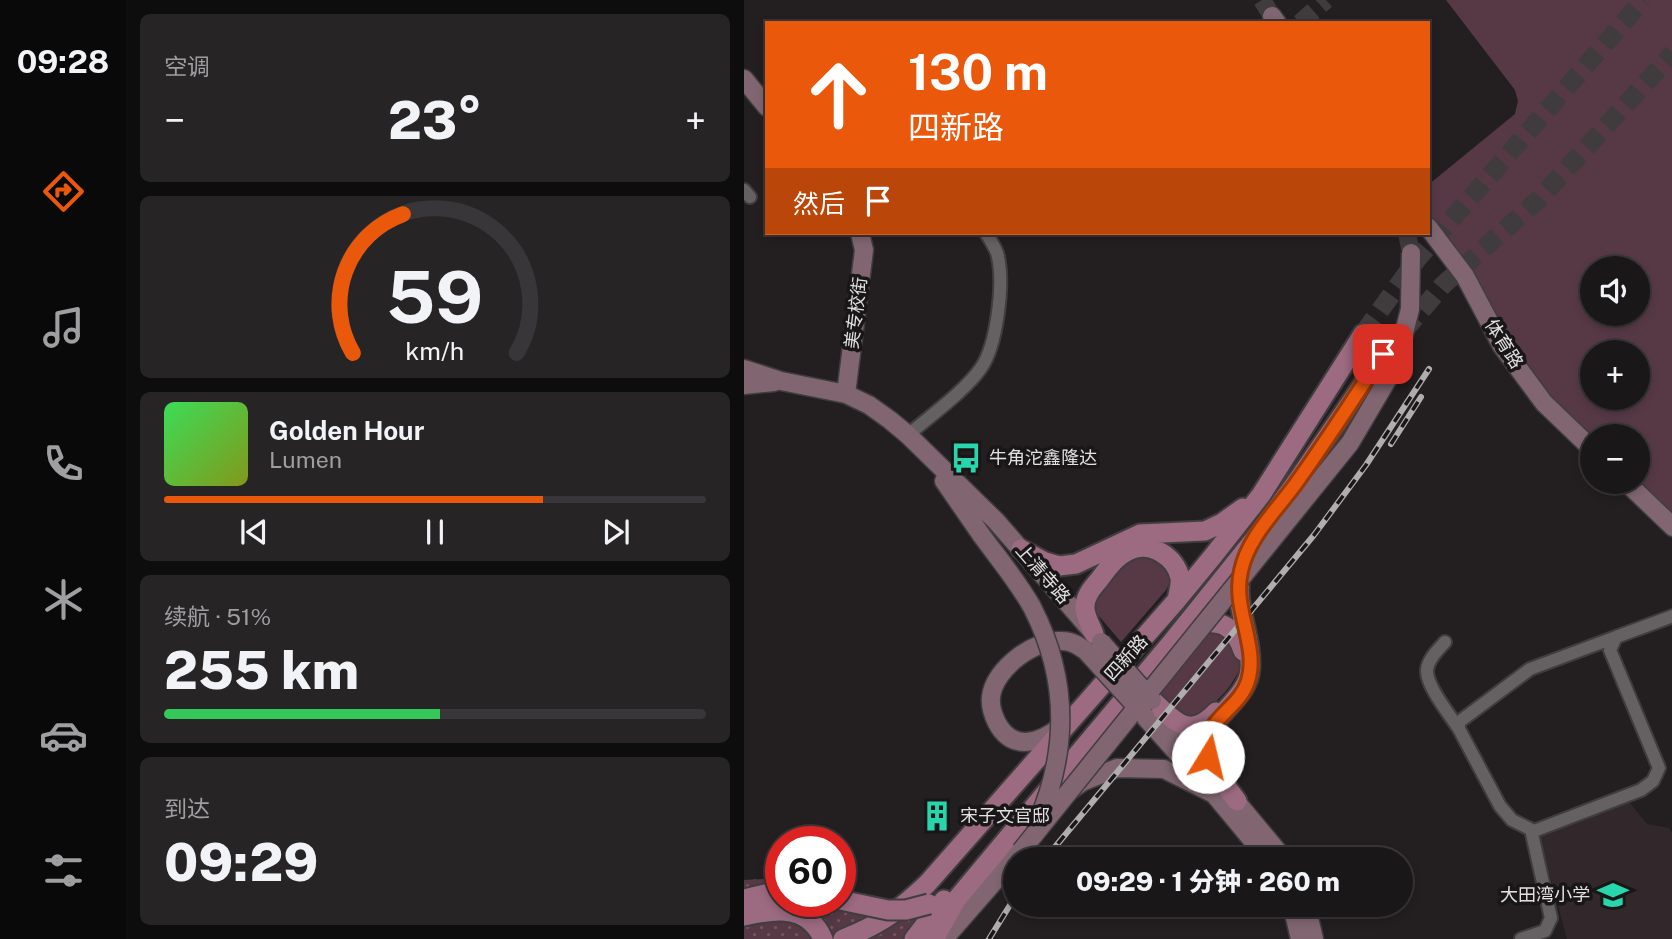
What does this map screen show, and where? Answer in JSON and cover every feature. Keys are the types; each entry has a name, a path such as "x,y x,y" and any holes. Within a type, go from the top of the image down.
{"main road":[{"path":"744,79 765,105"},
{"name":"体育路","path":"1430,230 1465,276 1502,346 1544,403 1580,438"},
{"name":"美专校街","path":"846,394 864,250 861,235"},
{"path":"944,939 1014,845 1350,443 1396,365 1410,309 1411,253"},
{"name":"四新路","path":"843,939 869,929 894,914 927,884 1176,601 1261,495 1363,334"},
{"name":"四新路","path":"952,897 1014,845 1253,541 1383,354"},
{"name":"上清寺路","path":"744,369 781,381 846,394 869,405 914,440 987,511 1021,549 1258,847"},
{"path":"744,378 781,381"},
{"path":"744,385 781,381"},
{"path":"914,440 1031,605 1053,662 1059,690 1061,720 1052,789 1038,820 1014,845"},
{"path":"1638,494 1672,527"},
{"path":"1021,549 1059,566 1076,564 1140,534 1205,531 1222,523 1261,495"},
{"path":"1237,801 1213,767 1206,749 1208,733 1244,691 1249,676 1250,656 1238,598 1238,583 1253,541"},
{"path":"1077,714 1043,738 1030,743 1019,743 1008,737 998,726 992,713 992,688 999,676 1030,650 1051,641 1094,642 1085,607 1086,598 1113,561 1129,550 1148,547 1174,563 1181,582 1176,601"},
{"path":"1149,708 1188,727 1197,726 1212,717 1243,681 1245,658 1237,637 1229,628 1208,622 1193,626 1171,643"},
{"name":"上清寺路","path":"1149,708 1237,801 1274,847"},
{"path":"1014,845 1082,782 1117,768 1164,769 1214,794"},
{"path":"744,899 765,894"},
{"path":"930,921 952,897"},
{"path":"914,939 952,897"},
{"path":"856,903 906,911 930,921"},
{"path":"744,916 768,911 795,912 812,920 823,939"},
{"path":"1295,917 1300,939"},
{"path":"1308,917 1313,939"}],"street":[{"path":"914,440 970,381 988,355 993,340 1000,280 998,254 987,235"},
{"path":"1459,729 1459,722 1530,669 1672,616"},
{"path":"1445,642 1432,656 1427,668 1428,680 1459,729 1500,806 1512,820 1534,831 1641,790 1653,781 1659,768 1610,650 1616,637"},
{"path":"1521,939 1545,931 1551,918 1532,834 1534,831"}],"shaded area":[{"path":"1446,0 1672,0 1672,518 1647,494 1650,494 1650,424 1580,424 1580,430 1549,400 1506,343 1469,273 1430,221 1430,183 1515,114 1518,101 1515,90"},
{"path":"1146,557 1163,567 1171,580 1166,590 1121,642 1093,609 1093,594 1121,562"},
{"path":"1222,634 1240,656 1241,664 1232,683 1216,702 1198,715 1186,717 1167,701 1160,689 1203,636"},
{"name":"大田湾小学","path":"1629,802 1647,824 1669,828 1673,834 1672,939 1567,939 1539,835"},
{"path":"765,879 765,917 856,917 856,893 894,901 919,919 930,939 744,939 744,880"}],"tunnel":[{"path":"1262,0 1272,16"},
{"path":"1302,21 1326,0"},
{"path":"1363,334 1418,258 1643,0"},
{"path":"1384,354 1443,285 1540,198 1673,53"},
{"path":"1407,235 1411,253"}],"railway":[{"path":"1055,847 1314,535 1366,465 1429,369"},
{"path":"1391,444 1421,397"},
{"path":"989,939 1003,916"}],"place":[{"name":"牛角沱鑫隆达","path":"966,458"},
{"name":"宋子文官邸","path":"937,816"},
{"name":"大田湾小学","path":"1613,895"}],"route":[{"path":"1208,757 1208,733 1244,691 1251,667 1238,598 1242,566 1253,541 1383,354"}]}
